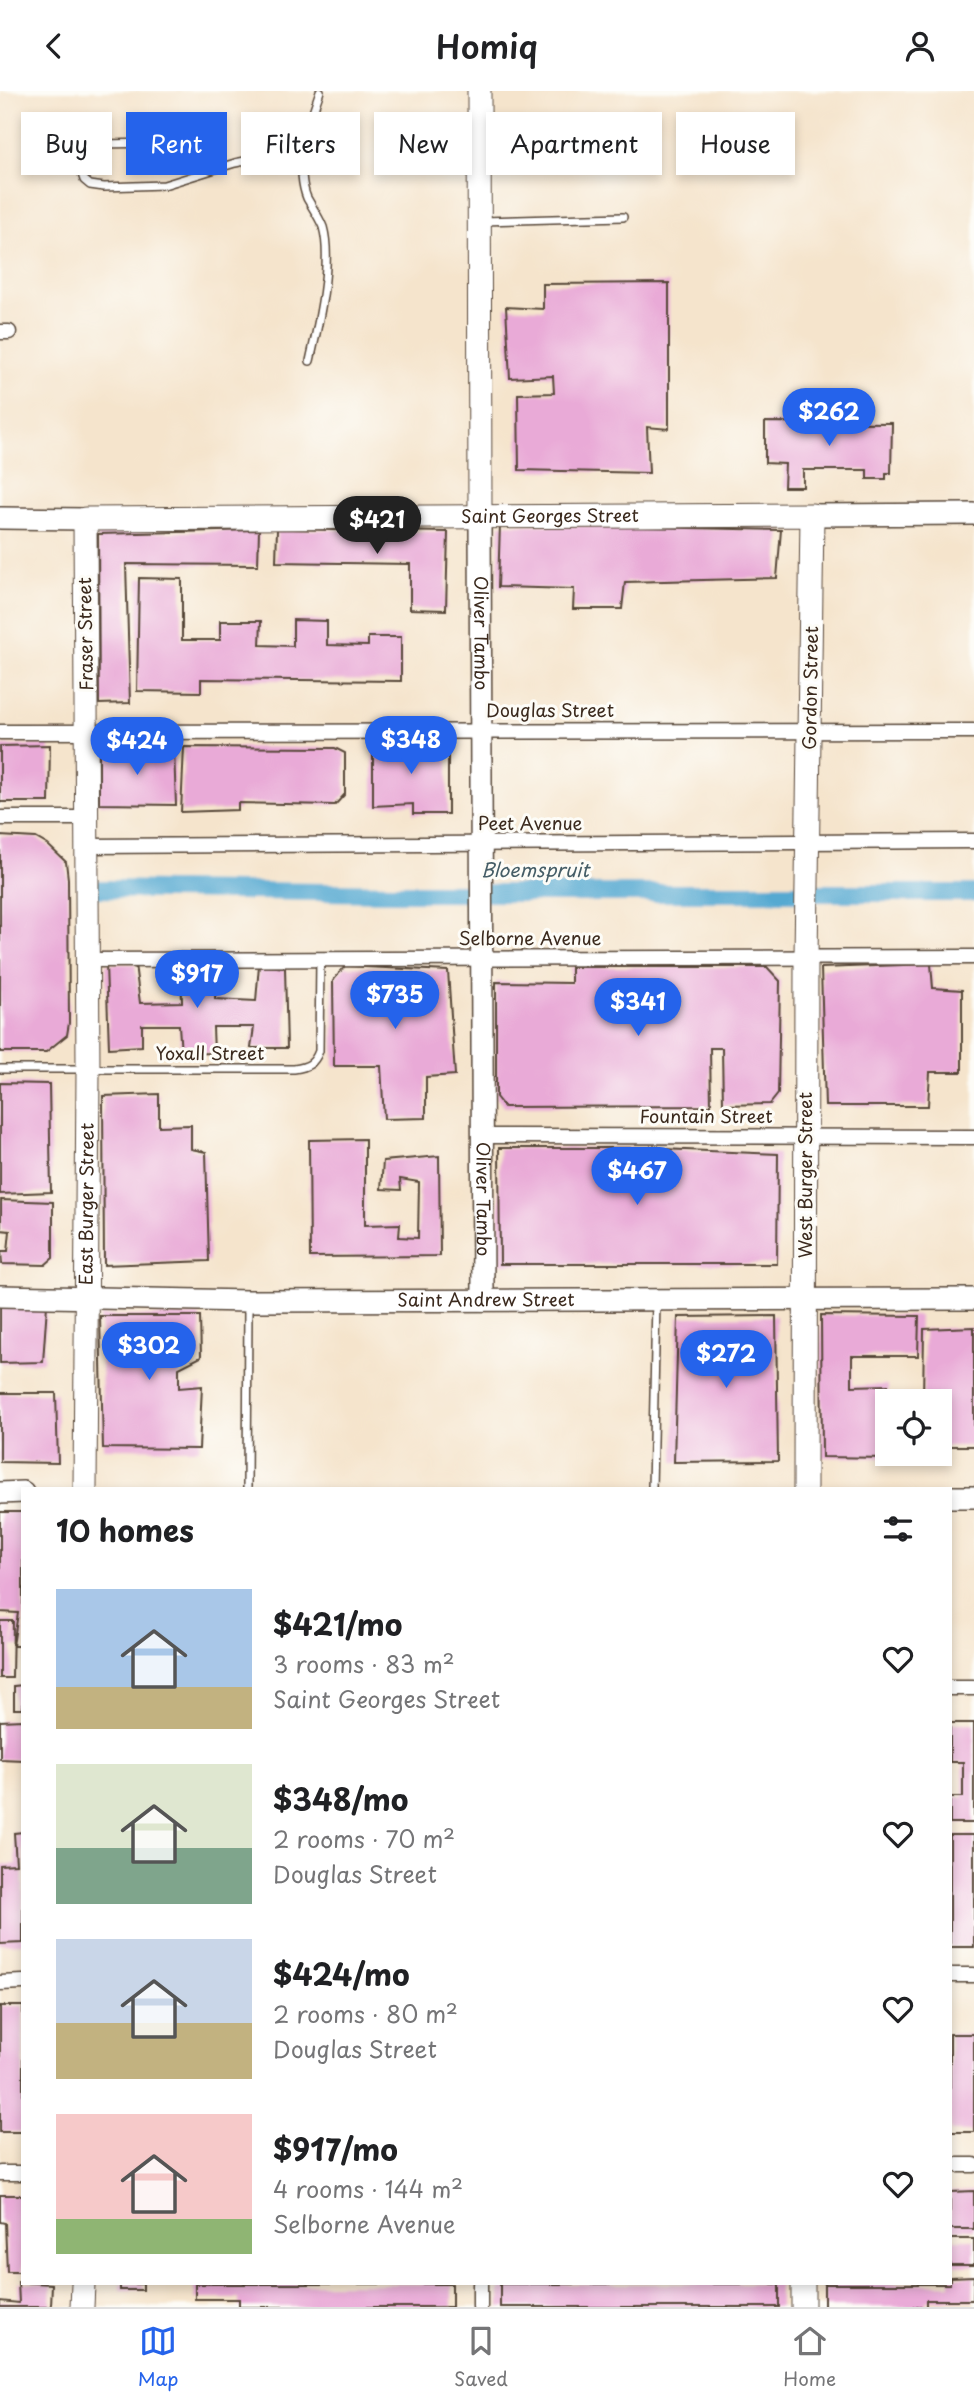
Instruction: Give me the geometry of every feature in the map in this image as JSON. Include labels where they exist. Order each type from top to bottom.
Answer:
[{"type":"main road","name":"Oliver Tambo","points":[[479,91],[480,517]]},
{"type":"main road","name":"Saint Georges Street","points":[[85,519],[812,515]]},
{"type":"main road","name":"Gordon Street","points":[[809,852],[812,515]]},
{"type":"main road","name":"Fraser Street","points":[[85,519],[87,960]]},
{"type":"main road","name":"West Burger Street","points":[[805,1487],[805,1136],[809,852]]},
{"type":"main road","name":"East Burger Street","points":[[85,1487],[87,960]]},
{"type":"main road","points":[[82,2307],[83,2285]]},
{"type":"main road","points":[[803,2285],[803,2307]]},
{"type":"street","name":"Saint Georges Street","points":[[812,515],[974,514]]},
{"type":"street","name":"Oliver Tambo","points":[[480,517],[483,1300]]},
{"type":"street","name":"Saint Georges Street","points":[[0,518],[85,519]]},
{"type":"street","name":"Douglas Street","points":[[0,731],[974,731]]},
{"type":"street","points":[[0,818],[86,818]]},
{"type":"street","name":"Peet Avenue","points":[[85,846],[481,852],[809,852],[974,841]]},
{"type":"street","name":"Selborne Avenue","points":[[87,960],[480,958],[807,947],[974,957]]},
{"type":"street","name":"Fountain Street","points":[[481,1136],[974,1137]]},
{"type":"street","name":"Saint Andrew Street","points":[[0,1296],[248,1301],[974,1299]]},
{"type":"street","points":[[0,1493],[21,1492]]},
{"type":"street","points":[[952,1497],[974,1497]]},
{"type":"street","points":[[952,1688],[974,1688]]},
{"type":"street","points":[[952,1975],[974,1975]]},
{"type":"street","points":[[0,1983],[21,1982]]},
{"type":"street","points":[[952,2165],[974,2165]]},
{"type":"street","points":[[0,2173],[21,2172]]},
{"type":"street","points":[[480,2285],[480,2307]]},
{"type":"lane","points":[[313,112],[320,91]]},
{"type":"lane","points":[[126,144],[99,144],[91,147],[87,151],[82,174],[84,180],[90,185],[104,187],[164,185],[196,175]]},
{"type":"lane","points":[[302,175],[306,196],[323,227],[325,248],[323,305],[310,361]]},
{"type":"lane","points":[[480,221],[623,217]]},
{"type":"lane","name":"Yoxall Street","points":[[0,1069],[88,1071],[307,1067],[315,1061],[319,1051],[320,959]]},
{"type":"lane","points":[[652,1487],[656,1299]]},
{"type":"lane","points":[[247,1487],[248,1301]]},
{"type":"building","points":[[669,283],[669,429],[647,427],[649,473],[519,470],[518,394],[554,393],[553,376],[510,378],[506,307],[543,309],[543,284]]},
{"type":"building","points":[[765,422],[892,423],[891,473],[886,473],[886,479],[867,479],[867,470],[803,470],[803,487],[784,487],[785,464],[765,463]]},
{"type":"building","points":[[500,524],[781,530],[777,578],[625,582],[622,609],[573,609],[574,589],[498,587]]},
{"type":"building","points":[[277,529],[448,532],[446,610],[410,609],[410,564],[276,562]]},
{"type":"building","points":[[259,530],[258,565],[126,564],[130,703],[99,704],[98,534]]},
{"type":"building","points":[[139,578],[182,579],[182,640],[220,640],[220,621],[261,621],[260,645],[293,646],[293,620],[327,621],[327,645],[368,646],[368,637],[401,637],[401,681],[201,679],[201,692],[137,691]]},
{"type":"building","points":[[410,738],[410,745],[448,744],[448,814],[413,814],[413,804],[373,806],[373,740]]},
{"type":"building","points":[[50,745],[49,802],[0,802],[0,746]]},
{"type":"building","points":[[184,747],[335,748],[345,753],[345,794],[335,805],[238,803],[238,810],[181,812]]},
{"type":"building","points":[[174,749],[176,805],[99,804],[99,750]]},
{"type":"building","points":[[0,836],[36,838],[66,862],[69,1023],[67,1035],[46,1052],[0,1052]]},
{"type":"building","points":[[106,964],[135,964],[140,1003],[182,1002],[181,967],[217,969],[215,999],[256,1001],[259,965],[285,968],[287,1048],[251,1048],[254,1027],[213,1027],[214,1053],[181,1054],[179,1025],[142,1025],[142,1046],[109,1048]]},
{"type":"building","points":[[931,964],[933,988],[962,990],[962,1072],[930,1072],[928,1106],[825,1106],[821,968]]},
{"type":"building","points":[[345,966],[448,971],[455,1075],[426,1077],[426,1118],[384,1119],[381,1066],[334,1066],[333,981]]},
{"type":"building","points":[[571,967],[767,967],[780,981],[778,1094],[770,1104],[723,1105],[722,1048],[710,1048],[711,1106],[504,1107],[496,1097],[496,982],[571,983]]},
{"type":"building","points":[[0,1083],[49,1084],[51,1192],[0,1194]]},
{"type":"building","points":[[159,1094],[159,1126],[191,1125],[191,1149],[206,1152],[209,1261],[104,1265],[103,1096]]},
{"type":"building","points":[[365,1139],[365,1225],[400,1224],[399,1237],[418,1238],[419,1182],[400,1179],[401,1190],[381,1189],[383,1161],[439,1156],[440,1256],[310,1257],[309,1140]]},
{"type":"building","points":[[499,1148],[639,1148],[778,1154],[777,1264],[500,1264]]},
{"type":"building","points":[[1,1200],[53,1202],[53,1258],[45,1265],[2,1264],[1,1251],[8,1251],[10,1231],[1,1230]]},
{"type":"building","points":[[0,1305],[47,1305],[43,1362],[0,1363]]},
{"type":"building","points":[[821,1315],[919,1316],[918,1356],[852,1356],[852,1386],[888,1385],[888,1389],[875,1389],[875,1458],[822,1457]]},
{"type":"building","points":[[100,1316],[200,1316],[201,1357],[179,1368],[179,1388],[202,1386],[199,1449],[103,1448]]},
{"type":"building","points":[[776,1316],[778,1461],[674,1462],[678,1317]]},
{"type":"building","points":[[974,1327],[974,1446],[952,1446],[952,1389],[923,1389],[924,1329]]},
{"type":"building","points":[[0,1393],[56,1393],[58,1463],[0,1462]]},
{"type":"building","points":[[0,1512],[21,1512],[21,1646],[13,1646],[18,1613],[0,1612]]},
{"type":"building","points":[[0,1621],[13,1621],[12,1678],[0,1678]]},
{"type":"building","points":[[21,1685],[21,1709],[14,1709],[14,1686]]},
{"type":"building","points":[[21,1720],[21,1760],[0,1759],[0,1721]]},
{"type":"building","points":[[952,1723],[974,1723],[974,1823],[952,1823],[952,1797],[963,1797],[963,1762],[952,1762]]},
{"type":"building","points":[[21,1832],[21,1943],[0,1944],[0,1865],[16,1864],[14,1833]]},
{"type":"building","points":[[952,1835],[974,1835],[974,1947],[952,1947]]},
{"type":"building","points":[[0,2006],[21,2006],[21,2132],[0,2132]]},
{"type":"building","points":[[952,2034],[974,2034],[974,2132],[952,2132]]},
{"type":"building","points":[[974,2191],[974,2229],[952,2229],[952,2192]]},
{"type":"building","points":[[0,2195],[21,2195],[21,2272],[7,2272],[5,2223],[0,2222]]},
{"type":"building","points":[[952,2239],[974,2239],[974,2265],[952,2265]]},
{"type":"building","points":[[974,2276],[973,2300],[926,2300],[926,2307],[824,2307],[824,2285],[952,2285],[952,2277]]},
{"type":"building","points":[[18,2282],[21,2285],[52,2285],[51,2307],[0,2307],[0,2301],[19,2303]]},
{"type":"building","points":[[120,2285],[143,2285],[143,2290],[120,2290]]},
{"type":"building","points":[[195,2285],[452,2285],[452,2307],[239,2307],[239,2299],[195,2299]]},
{"type":"building","points":[[500,2285],[779,2285],[779,2307],[500,2307]]},
{"type":"waterway","name":"Bloemspruit","points":[[96,889],[394,893],[974,893]]}]
